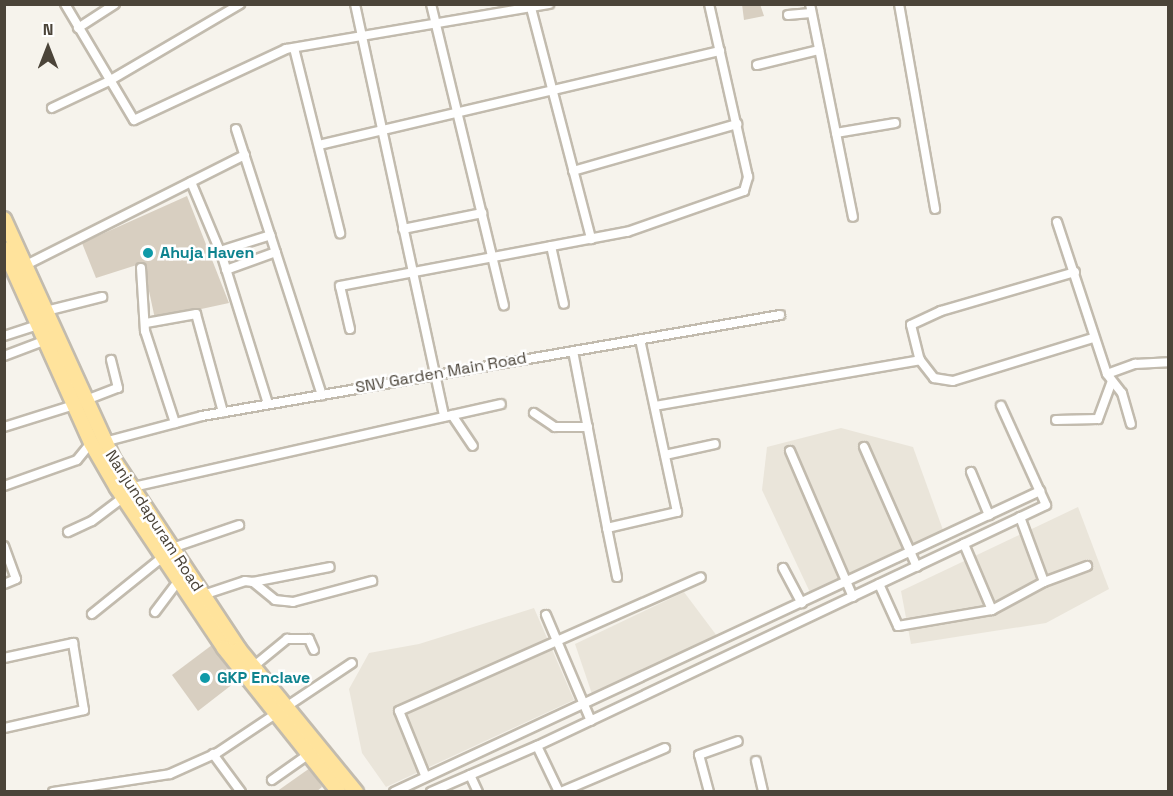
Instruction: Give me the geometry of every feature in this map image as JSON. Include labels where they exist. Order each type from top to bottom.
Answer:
[{"type":"main road","name":"Nanjundapuram Road","points":[[4,219],[46,311],[51,338],[97,442],[167,553],[203,595],[254,666],[309,754],[339,792]]},
{"type":"main road","name":"Nanjundapuram Road","points":[[4,249],[38,325],[51,338]]},
{"type":"main road","name":"Nanjundapuram Road","points":[[167,553],[178,582],[283,711],[356,792]]},
{"type":"street","points":[[65,4],[134,120],[294,48],[437,26],[549,4]]},
{"type":"street","points":[[78,28],[115,4]]},
{"type":"street","points":[[52,108],[109,81],[240,4]]},
{"type":"street","points":[[355,4],[433,373],[448,416],[473,446]]},
{"type":"street","points":[[431,4],[504,305]]},
{"type":"street","points":[[350,330],[340,286],[627,232],[744,191],[748,177],[709,4]]},
{"type":"street","points":[[899,4],[935,209]]},
{"type":"street","points":[[530,7],[591,239]]},
{"type":"street","points":[[788,15],[811,9],[853,217]]},
{"type":"street","points":[[294,48],[340,233]]},
{"type":"street","points":[[757,65],[819,50]]},
{"type":"street","points":[[318,145],[553,93],[720,51]]},
{"type":"street","points":[[836,133],[896,123]]},
{"type":"street","points":[[573,171],[737,124]]},
{"type":"street","points":[[236,129],[322,395]]},
{"type":"street","points":[[26,265],[245,155]]},
{"type":"street","points":[[191,182],[220,252],[268,404]]},
{"type":"street","points":[[403,229],[482,213]]},
{"type":"street","points":[[1057,222],[1093,338],[1109,378],[1122,393],[1131,424]]},
{"type":"street","points":[[220,252],[271,235]]},
{"type":"street","points":[[551,246],[564,304]]},
{"type":"street","points":[[226,270],[276,252]]},
{"type":"street","points":[[141,268],[145,331],[175,423]]},
{"type":"street","points":[[1074,272],[941,311],[911,325],[920,360],[934,378],[953,381],[1093,338]]},
{"type":"street","points":[[46,311],[102,297]]},
{"type":"street","points":[[146,323],[196,314],[223,412]]},
{"type":"street","name":"SNV Garden Main Road","points":[[97,442],[223,412],[433,373],[780,315]]},
{"type":"street","points":[[4,336],[38,325]]},
{"type":"street","points":[[4,356],[51,338]]},
{"type":"street","points":[[607,528],[677,512],[640,340]]},
{"type":"street","points":[[573,351],[617,577]]},
{"type":"street","points":[[4,427],[118,388],[111,360]]},
{"type":"street","points":[[655,406],[920,360]]},
{"type":"street","points":[[1056,420],[1098,418],[1109,378],[1135,364],[1168,362]]},
{"type":"street","points":[[68,532],[92,521],[128,492],[501,404]]},
{"type":"street","points":[[431,792],[591,721],[1046,505],[1001,406]]},
{"type":"street","points":[[534,413],[555,427],[588,428]]},
{"type":"street","points":[[4,486],[76,460],[97,442]]},
{"type":"street","points":[[665,455],[715,444]]},
{"type":"street","points":[[864,447],[917,567]]},
{"type":"street","points":[[789,451],[853,597]]},
{"type":"street","points":[[971,471],[989,515]]},
{"type":"street","points":[[394,792],[425,775],[847,583],[1040,491]]},
{"type":"street","points":[[1020,517],[1044,582]]},
{"type":"street","points":[[92,614],[167,553],[239,525]]},
{"type":"street","points":[[964,544],[992,610]]},
{"type":"street","points":[[4,546],[16,579],[4,584]]},
{"type":"street","points":[[879,584],[898,626],[992,610],[1044,582],[1088,566]]},
{"type":"street","points":[[203,595],[238,582],[253,582],[330,567]]},
{"type":"street","points":[[783,568],[802,603]]},
{"type":"street","points":[[425,775],[399,711],[701,577]]},
{"type":"street","points":[[253,582],[275,600],[293,602],[372,581]]},
{"type":"street","points":[[155,612],[178,582]]},
{"type":"street","points":[[546,615],[591,721]]},
{"type":"street","points":[[254,666],[287,639],[309,639],[314,650]]},
{"type":"street","points":[[4,658],[73,643],[84,710],[4,728]]},
{"type":"street","points":[[54,792],[105,789],[170,774],[213,754],[283,711],[352,663]]},
{"type":"street","points":[[709,792],[699,755],[738,741]]},
{"type":"street","points":[[537,746],[560,792],[665,748]]},
{"type":"street","points":[[213,754],[241,792]]},
{"type":"street","points":[[272,780],[309,754]]},
{"type":"street","points":[[756,761],[763,792]]},
{"type":"street","points":[[470,775],[478,792]]},
{"type":"shaded area","points":[[841,428],[913,447],[947,541],[815,603],[762,490],[767,447]]},
{"type":"shaded area","points":[[1078,507],[1109,589],[1046,623],[911,644],[901,591]]},
{"type":"shaded area","points":[[684,592],[717,636],[592,694],[575,644]]},
{"type":"shaded area","points":[[534,608],[574,700],[386,787],[362,753],[349,689],[369,653],[419,644]]},
{"type":"building","points":[[742,4],[760,4],[764,16],[744,20]]},
{"type":"building","name":"Ahuja Haven","points":[[187,196],[229,303],[155,319],[143,263],[96,278],[82,243]]},
{"type":"building","name":"GKP Enclave","points":[[212,645],[238,680],[198,711],[172,675]]},
{"type":"building","points":[[310,768],[322,787],[316,792],[276,792]]},
{"type":"place","name":"Ahuja Haven","points":[[148,253]]},
{"type":"place","name":"GKP Enclave","points":[[205,678]]}]
